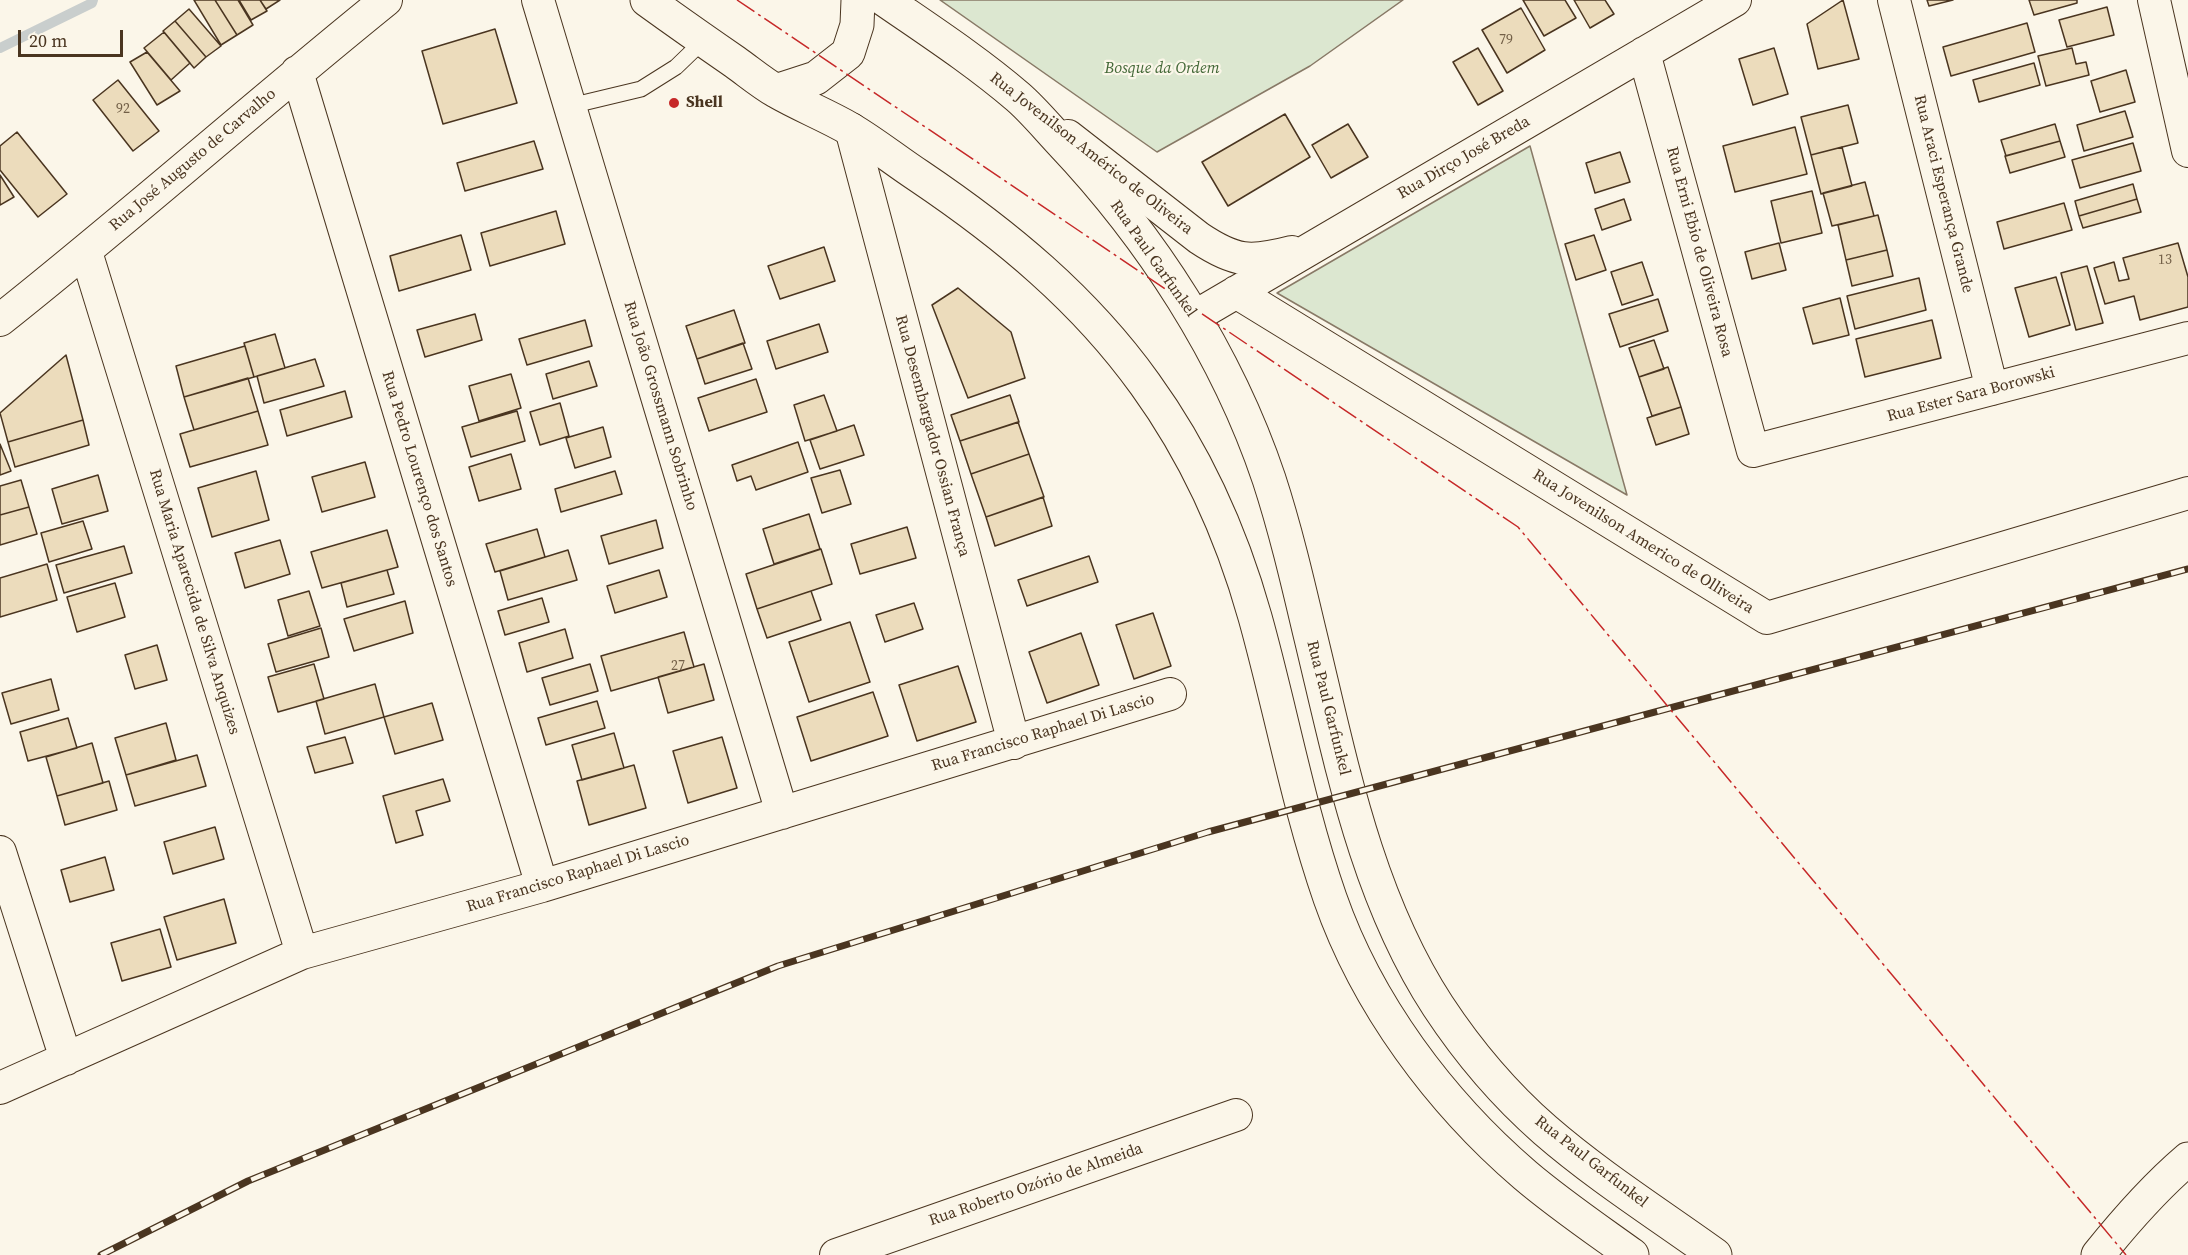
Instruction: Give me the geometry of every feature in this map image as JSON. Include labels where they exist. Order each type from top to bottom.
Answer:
[{"type":"main road","points":[[647,0],[776,91],[851,129],[1002,235],[1055,280],[1101,328],[1146,385],[1183,443],[1212,501],[1238,564],[1255,616],[1298,789],[1331,902],[1355,958],[1380,1004],[1443,1091],[1486,1138],[1524,1174],[1632,1255]]},
{"type":"main road","points":[[776,91],[816,78],[848,53],[857,25],[858,0]]},
{"type":"main road","name":"Rua Jovenilson Américo de Oliveira","points":[[885,0],[961,53],[1020,99]]},
{"type":"main road","name":"Rua Paul Garfunkel","points":[[1020,99],[1090,172],[1129,222],[1194,317],[1225,377],[1268,476],[1287,538],[1344,774],[1376,876],[1410,958],[1438,1006],[1470,1049],[1536,1122],[1578,1156],[1715,1255]]},
{"type":"main road","points":[[2098,1255],[2125,1221],[2161,1183],[2188,1159]]},
{"type":"street","name":"Rua José Augusto de Carvalho","points":[[0,320],[86,252],[297,72],[386,0]]},
{"type":"street","name":"Rua João Grossmann Sobrinho","points":[[538,0],[782,813]]},
{"type":"street","name":"Rua Dirço José Breda","points":[[1194,317],[1735,0]]},
{"type":"street","name":"Rua Araci Esperança Grande","points":[[1894,0],[1992,389]]},
{"type":"street","points":[[2154,0],[2179,65],[2188,152]]},
{"type":"street","name":"Rua Erni Ebio de Oliveira Rosa","points":[[1644,53],[1754,451]]},
{"type":"street","name":"Rua Pedro Lourenço dos Santos","points":[[297,72],[542,886]]},
{"type":"street","name":"Rua Jovenilson Américo de Oliveira","points":[[1020,99],[1220,252],[1241,259],[1267,258],[1313,247]]},
{"type":"street","name":"Rua Desembargador Ossian França","points":[[851,129],[1014,742]]},
{"type":"street","name":"Rua Maria Aparecida de Silva Anquizes","points":[[86,252],[302,953]]},
{"type":"street","name":"Rua Jovenilson Americo de Olliveira","points":[[1236,292],[1767,618],[2188,493]]},
{"type":"street","name":"Rua Ester Sara Borowski","points":[[1754,451],[2188,338]]},
{"type":"street","name":"Rua Francisco Raphael Di Lascio","points":[[0,1088],[302,953],[542,886],[1170,694]]},
{"type":"street","points":[[0,852],[66,1059]]},
{"type":"street","name":"Rua Roberto Ozório de Almeida","points":[[836,1255],[1236,1115]]},
{"type":"lane","points":[[570,106],[641,89],[675,68],[704,40]]},
{"type":"green space","name":"Bosque da Ordem","points":[[940,0],[1403,0],[1310,66],[1157,152]]},
{"type":"green space","points":[[1530,146],[1627,495],[1277,293]]},
{"type":"building","points":[[194,0],[215,0],[237,35],[221,45]]},
{"type":"building","points":[[215,0],[238,0],[253,25],[237,35]]},
{"type":"building","points":[[239,0],[260,0],[267,11],[251,20]]},
{"type":"building","points":[[260,0],[280,0],[266,9]]},
{"type":"building","points":[[1523,0],[1565,0],[1576,18],[1544,36]]},
{"type":"building","points":[[1574,0],[1605,0],[1614,14],[1590,28]]},
{"type":"building","points":[[1843,0],[1859,59],[1818,69],[1807,24]]},
{"type":"building","points":[[1927,0],[1953,0],[1929,6]]},
{"type":"building","points":[[2029,0],[2077,0],[2077,3],[2034,15]]},
{"type":"building","points":[[2107,7],[2114,35],[2067,47],[2059,20]]},
{"type":"building","points":[[1521,8],[1545,50],[1507,73],[1482,30]]},
{"type":"building","points":[[189,9],[221,46],[206,57],[175,21]]},
{"type":"building","points":[[175,21],[206,57],[194,68],[163,31]]},
{"type":"building","points":[[2027,23],[2035,52],[1951,76],[1943,47]]},
{"type":"building","points":[[495,29],[517,103],[443,124],[422,51]]},
{"type":"building","points":[[164,32],[190,63],[171,80],[144,48]]},
{"type":"building","points":[[1478,48],[1503,91],[1478,105],[1453,62]]},
{"type":"building","points":[[1774,48],[1788,94],[1753,105],[1739,59]]},
{"type":"building","points":[[2072,48],[2076,64],[2086,62],[2089,75],[2046,86],[2038,56]]},
{"type":"building","points":[[147,52],[180,91],[157,105],[130,62]]},
{"type":"building","points":[[2034,63],[2040,85],[1979,102],[1973,80]]},
{"type":"building","points":[[2126,70],[2135,102],[2100,112],[2091,81]]},
{"type":"building","points":[[118,80],[159,131],[133,151],[93,100]]},
{"type":"building","points":[[1848,105],[1858,143],[1811,155],[1801,117]]},
{"type":"building","points":[[2125,111],[2133,137],[2084,151],[2077,125]]},
{"type":"building","points":[[1285,114],[1310,157],[1228,206],[1202,162]]},
{"type":"building","points":[[1348,124],[1368,157],[1331,178],[1312,145]]},
{"type":"building","points":[[2055,124],[2060,141],[2006,156],[2001,140]]},
{"type":"building","points":[[1795,127],[1807,174],[1735,192],[1723,146]]},
{"type":"building","points":[[17,132],[67,194],[38,217],[0,170],[0,146]]},
{"type":"building","points":[[534,141],[543,169],[465,191],[457,163]]},
{"type":"building","points":[[2060,141],[2065,157],[2010,173],[2005,156]]},
{"type":"building","points":[[2133,143],[2141,171],[2080,188],[2072,160]]},
{"type":"building","points":[[1842,147],[1852,186],[1821,194],[1811,155]]},
{"type":"building","points":[[1620,152],[1630,182],[1595,193],[1586,163]]},
{"type":"building","points":[[0,175],[14,197],[0,205]]},
{"type":"building","points":[[1865,182],[1874,216],[1832,226],[1823,193]]},
{"type":"building","points":[[2133,184],[2137,199],[2079,216],[2075,201]]},
{"type":"building","points":[[1812,191],[1822,233],[1781,243],[1771,201]]},
{"type":"building","points":[[1624,199],[1631,220],[1602,230],[1595,209]]},
{"type":"building","points":[[2137,199],[2141,212],[2083,228],[2079,216]]},
{"type":"building","points":[[2064,203],[2072,230],[2004,249],[1997,222]]},
{"type":"building","points":[[556,211],[565,244],[490,266],[481,233]]},
{"type":"building","points":[[1878,215],[1887,250],[1846,260],[1838,225]]},
{"type":"building","points":[[461,235],[471,270],[399,291],[390,256]]},
{"type":"building","points":[[1594,235],[1606,270],[1576,280],[1565,244]]},
{"type":"building","points":[[1779,243],[1786,270],[1752,279],[1745,252]]},
{"type":"building","points":[[2178,243],[2188,277],[2188,307],[2140,320],[2134,296],[2105,304],[2094,268],[2114,262],[2119,281],[2129,279],[2123,258]]},
{"type":"building","points":[[824,247],[835,281],[780,299],[768,266]]},
{"type":"building","points":[[1887,250],[1893,276],[1852,286],[1846,260]]},
{"type":"building","points":[[1642,262],[1653,295],[1622,305],[1611,272]]},
{"type":"building","points":[[2087,266],[2103,323],[2076,330],[2061,273]]},
{"type":"building","points":[[2056,277],[2070,325],[2029,337],[2015,288]]},
{"type":"building","points":[[1919,278],[1926,310],[1855,329],[1847,296]]},
{"type":"building","points":[[958,288],[1011,332],[1025,378],[968,398],[932,305]]},
{"type":"building","points":[[1840,298],[1849,335],[1813,344],[1803,308]]},
{"type":"building","points":[[1658,299],[1668,331],[1620,347],[1609,314]]},
{"type":"building","points":[[734,310],[745,343],[697,359],[686,326]]},
{"type":"building","points":[[475,314],[482,340],[425,357],[417,330]]},
{"type":"building","points":[[585,320],[592,346],[527,365],[519,339]]},
{"type":"building","points":[[1932,320],[1941,358],[1865,377],[1856,339]]},
{"type":"building","points":[[819,324],[828,352],[776,369],[767,341]]},
{"type":"building","points":[[275,334],[285,368],[254,377],[244,343]]},
{"type":"building","points":[[1654,340],[1664,369],[1639,377],[1629,348]]},
{"type":"building","points":[[743,343],[752,369],[705,384],[697,359]]},
{"type":"building","points":[[245,346],[254,377],[184,397],[176,366]]},
{"type":"building","points":[[66,355],[83,420],[8,442],[0,413]]},
{"type":"building","points":[[315,359],[324,386],[264,403],[257,376]]},
{"type":"building","points":[[589,361],[597,386],[553,399],[546,374]]},
{"type":"building","points":[[1668,367],[1681,407],[1652,416],[1639,377]]},
{"type":"building","points":[[511,374],[521,408],[479,421],[469,386]]},
{"type":"building","points":[[248,378],[258,411],[194,430],[184,397]]},
{"type":"building","points":[[756,379],[767,412],[709,431],[698,398]]},
{"type":"building","points":[[345,391],[352,417],[287,436],[280,410]]},
{"type":"building","points":[[824,395],[837,431],[805,441],[794,405]]},
{"type":"building","points":[[1010,395],[1019,422],[960,441],[951,415]]},
{"type":"building","points":[[560,403],[569,436],[540,445],[530,412]]},
{"type":"building","points":[[1681,407],[1689,434],[1656,445],[1647,418]]},
{"type":"building","points":[[258,411],[268,445],[190,467],[180,434]]},
{"type":"building","points":[[517,411],[525,441],[471,457],[462,427]]},
{"type":"building","points":[[83,420],[89,445],[15,467],[8,442]]},
{"type":"building","points":[[1018,422],[1029,454],[971,474],[960,441]]},
{"type":"building","points":[[854,425],[864,455],[820,469],[810,440]]},
{"type":"building","points":[[603,427],[611,457],[575,468],[566,438]]},
{"type":"building","points":[[798,442],[808,472],[756,490],[751,476],[737,481],[732,465]]},
{"type":"building","points":[[0,444],[11,471],[0,475]]},
{"type":"building","points":[[511,454],[521,489],[479,501],[469,467]]},
{"type":"building","points":[[1029,454],[1044,497],[986,517],[971,474]]},
{"type":"building","points":[[365,462],[375,497],[322,512],[312,477]]},
{"type":"building","points":[[840,470],[851,504],[822,513],[811,478]]},
{"type":"building","points":[[256,471],[269,520],[212,537],[198,488]]},
{"type":"building","points":[[615,471],[622,494],[561,512],[555,489]]},
{"type":"building","points":[[98,475],[108,511],[62,524],[52,489]]},
{"type":"building","points":[[21,480],[29,507],[0,515],[0,486]]},
{"type":"building","points":[[1043,497],[1052,526],[995,546],[986,517]]},
{"type":"building","points":[[29,507],[37,534],[0,545],[0,515]]},
{"type":"building","points":[[809,514],[820,549],[774,564],[763,529]]},
{"type":"building","points":[[656,520],[663,548],[609,564],[601,536]]},
{"type":"building","points":[[83,521],[92,549],[49,562],[41,533]]},
{"type":"building","points":[[907,527],[916,558],[860,574],[851,544]]},
{"type":"building","points":[[537,529],[545,557],[495,572],[486,544]]},
{"type":"building","points":[[387,530],[398,567],[322,588],[311,552]]},
{"type":"building","points":[[280,540],[290,574],[245,588],[235,553]]},
{"type":"building","points":[[124,546],[132,573],[64,593],[56,565]]},
{"type":"building","points":[[821,549],[832,584],[757,609],[746,574]]},
{"type":"building","points":[[568,550],[577,580],[508,600],[500,571]]},
{"type":"building","points":[[1089,556],[1098,582],[1027,606],[1018,580]]},
{"type":"building","points":[[47,564],[57,600],[0,617],[0,578]]},
{"type":"building","points":[[387,570],[394,594],[347,607],[341,583]]},
{"type":"building","points":[[659,570],[667,597],[615,613],[607,586]]},
{"type":"building","points":[[115,583],[125,617],[77,632],[67,597]]},
{"type":"building","points":[[309,591],[320,626],[288,636],[278,600]]},
{"type":"building","points":[[811,591],[821,620],[767,638],[757,609]]},
{"type":"building","points":[[542,598],[549,622],[505,635],[498,611]]},
{"type":"building","points":[[405,601],[413,633],[354,651],[344,619]]},
{"type":"building","points":[[914,603],[923,629],[885,642],[876,615]]},
{"type":"building","points":[[1153,613],[1171,666],[1134,679],[1116,625]]},
{"type":"building","points":[[850,622],[870,682],[809,702],[789,642]]},
{"type":"building","points":[[321,628],[329,657],[276,672],[268,644]]},
{"type":"building","points":[[565,629],[573,658],[527,672],[519,643]]},
{"type":"building","points":[[684,632],[694,667],[611,691],[601,656]]},
{"type":"building","points":[[1081,633],[1099,685],[1047,703],[1029,652]]},
{"type":"building","points":[[157,645],[167,680],[135,689],[125,655]]},
{"type":"building","points":[[314,664],[324,699],[278,712],[268,677]]},
{"type":"building","points":[[590,664],[598,691],[550,705],[542,678]]},
{"type":"building","points":[[704,664],[714,700],[668,713],[658,677]]},
{"type":"building","points":[[958,666],[976,722],[917,741],[899,685]]},
{"type":"building","points":[[51,679],[59,710],[11,724],[2,693]]},
{"type":"building","points":[[375,684],[384,717],[325,734],[316,701]]},
{"type":"building","points":[[873,692],[888,736],[811,761],[797,717]]},
{"type":"building","points":[[597,701],[605,728],[546,745],[538,718]]},
{"type":"building","points":[[432,703],[443,740],[395,754],[384,717]]},
{"type":"building","points":[[68,718],[77,748],[28,761],[20,732]]},
{"type":"building","points":[[166,723],[176,760],[126,775],[115,738]]},
{"type":"building","points":[[614,733],[624,768],[582,780],[572,745]]},
{"type":"building","points":[[345,737],[353,763],[315,773],[307,747]]},
{"type":"building","points":[[722,737],[737,788],[688,803],[673,751]]},
{"type":"building","points":[[92,743],[103,783],[57,796],[46,757]]},
{"type":"building","points":[[197,755],[206,786],[135,806],[126,775]]},
{"type":"building","points":[[634,765],[646,808],[589,825],[577,781]]},
{"type":"building","points":[[443,779],[450,801],[416,811],[423,835],[396,843],[383,796]]},
{"type":"building","points":[[109,781],[117,810],[65,825],[57,796]]},
{"type":"building","points":[[215,827],[224,859],[173,874],[164,842]]},
{"type":"building","points":[[105,857],[114,890],[70,902],[61,870]]},
{"type":"building","points":[[224,899],[236,943],[177,960],[164,917]]},
{"type":"building","points":[[160,929],[171,967],[122,981],[111,943]]},
{"type":"waterway","points":[[0,48],[92,3],[93,0]]},
{"type":"railway","points":[[101,1255],[248,1181],[778,966],[1208,832],[2188,569]]},
{"type":"power","points":[[737,0],[1518,527],[2126,1255]]},
{"type":"place","name":"Shell","points":[[674,103]]}]
